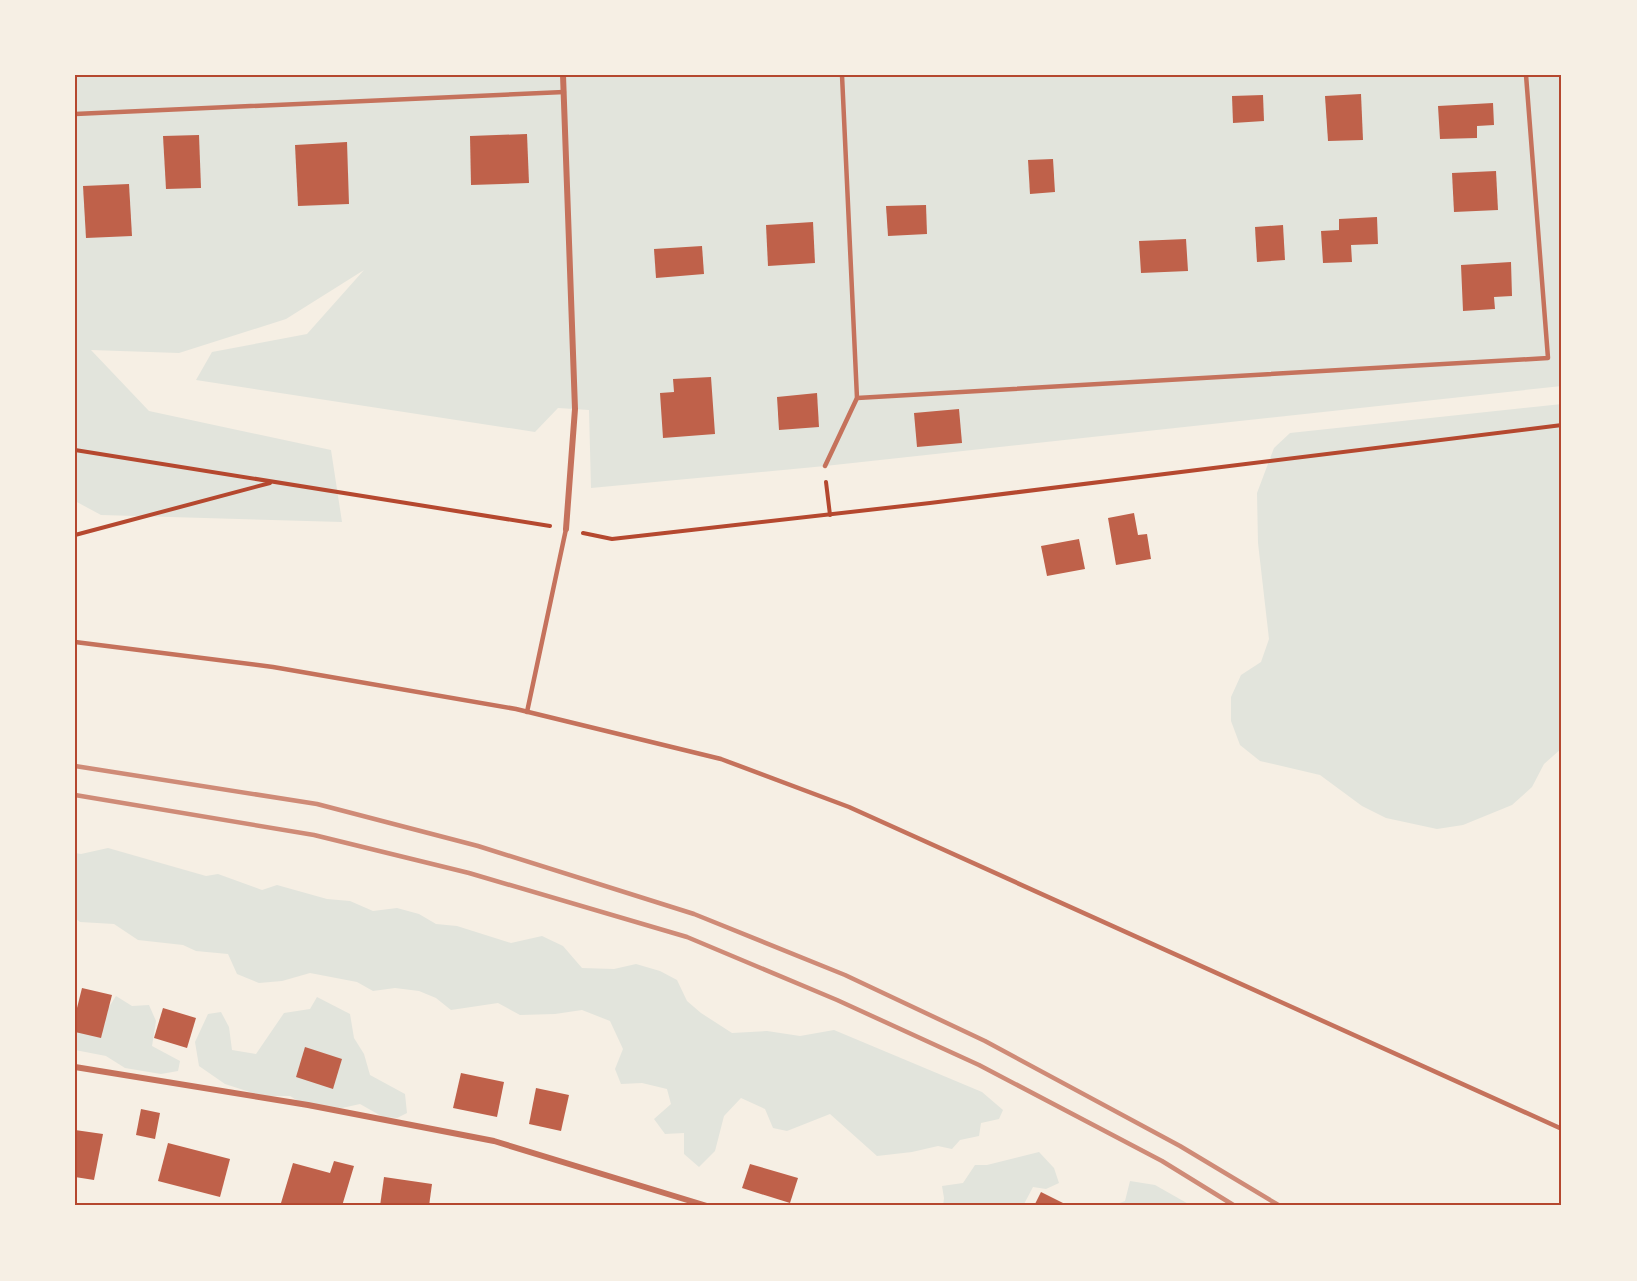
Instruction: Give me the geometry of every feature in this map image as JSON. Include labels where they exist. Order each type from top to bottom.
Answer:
[{"type":"street","points":[[563,75],[575,409],[566,529]]},
{"type":"street","points":[[75,1067],[308,1105],[494,1141],[707,1206]]},
{"type":"lane","points":[[825,466],[857,398],[842,75]]},
{"type":"lane","points":[[857,398],[1548,358],[1526,75]]},
{"type":"lane","points":[[75,114],[564,92]]},
{"type":"lane","points":[[527,712],[566,529]]},
{"type":"lane","points":[[75,642],[273,667],[527,712],[721,759],[849,807],[1562,1129]]},
{"type":"path","points":[[75,450],[566,529],[612,539],[830,515],[1562,425]]},
{"type":"path","points":[[825,466],[830,515]]},
{"type":"path","points":[[75,535],[273,482]]},
{"type":"shaded area","points":[[75,75],[1562,75],[1562,386],[825,466],[591,488],[589,410],[558,408],[535,432],[196,380],[212,352],[307,334],[364,270],[286,319],[179,353],[91,350],[149,411],[331,450],[342,522],[101,515],[75,501]]},
{"type":"shaded area","points":[[1562,404],[1562,748],[1544,764],[1532,787],[1512,805],[1463,825],[1437,829],[1386,818],[1362,806],[1320,775],[1260,761],[1240,745],[1231,721],[1231,697],[1241,675],[1261,662],[1269,639],[1258,543],[1257,493],[1274,448],[1290,433]]},
{"type":"shaded area","points":[[108,848],[206,876],[218,874],[262,890],[277,885],[327,899],[350,901],[373,911],[397,908],[419,914],[436,924],[457,926],[511,943],[542,936],[563,946],[582,968],[614,969],[636,964],[660,971],[677,980],[687,1001],[732,1033],[767,1031],[800,1036],[834,1030],[982,1092],[1003,1110],[999,1119],[981,1123],[979,1136],[960,1140],[952,1149],[938,1146],[877,1156],[830,1114],[787,1131],[773,1128],[765,1109],[741,1098],[724,1116],[715,1151],[699,1167],[684,1154],[684,1133],[665,1134],[654,1119],[671,1104],[667,1089],[642,1083],[621,1084],[615,1069],[623,1049],[610,1021],[582,1010],[555,1014],[520,1015],[498,1003],[451,1010],[436,998],[419,991],[395,988],[373,991],[357,982],[310,973],[282,981],[259,983],[237,974],[228,954],[196,951],[183,945],[138,940],[114,924],[80,922],[75,918],[75,853],[81,854]]},
{"type":"shaded area","points":[[116,996],[132,1006],[149,1005],[156,1021],[152,1046],[180,1061],[178,1071],[161,1074],[125,1068],[106,1056],[75,1050],[75,1007],[92,1009],[109,1007]]},
{"type":"shaded area","points":[[317,997],[350,1014],[354,1038],[364,1054],[370,1075],[405,1094],[407,1113],[397,1118],[383,1117],[360,1104],[342,1108],[311,1109],[290,1096],[262,1096],[225,1084],[199,1066],[195,1042],[208,1014],[221,1012],[229,1027],[232,1050],[256,1054],[284,1013],[310,1009]]},
{"type":"shaded area","points":[[1039,1152],[1054,1168],[1059,1183],[1046,1189],[1033,1187],[1023,1206],[943,1206],[942,1186],[963,1183],[975,1165],[987,1165]]},
{"type":"shaded area","points":[[1130,1181],[1155,1185],[1192,1206],[1111,1206],[1125,1201]]},
{"type":"building","points":[[1361,94],[1363,140],[1328,141],[1325,96]]},
{"type":"building","points":[[1263,95],[1264,121],[1233,123],[1232,96]]},
{"type":"building","points":[[1493,103],[1494,125],[1477,126],[1477,138],[1440,139],[1438,106]]},
{"type":"building","points":[[527,134],[529,183],[471,185],[470,136]]},
{"type":"building","points":[[199,135],[201,188],[166,189],[163,136]]},
{"type":"building","points":[[347,142],[349,204],[298,206],[295,145]]},
{"type":"building","points":[[1053,159],[1055,192],[1030,194],[1028,160]]},
{"type":"building","points":[[1496,171],[1498,210],[1454,212],[1452,173]]},
{"type":"building","points":[[129,184],[132,236],[86,238],[83,186]]},
{"type":"building","points":[[926,205],[927,234],[888,236],[886,206]]},
{"type":"building","points":[[1377,217],[1378,244],[1351,245],[1352,262],[1323,263],[1321,231],[1339,230],[1339,219]]},
{"type":"building","points":[[813,222],[815,263],[768,266],[766,225]]},
{"type":"building","points":[[1283,225],[1285,260],[1257,262],[1255,227]]},
{"type":"building","points":[[1186,239],[1188,271],[1141,273],[1139,241]]},
{"type":"building","points":[[702,246],[704,274],[656,278],[654,249]]},
{"type":"building","points":[[1511,262],[1512,296],[1494,297],[1495,309],[1463,311],[1461,265]]},
{"type":"building","points":[[711,377],[715,434],[663,438],[660,393],[674,392],[673,379]]},
{"type":"building","points":[[817,393],[819,427],[779,430],[777,397]]},
{"type":"building","points":[[959,409],[962,443],[917,447],[914,413]]},
{"type":"building","points":[[1134,513],[1138,535],[1147,534],[1151,559],[1116,565],[1108,518]]},
{"type":"building","points":[[1079,539],[1085,569],[1047,576],[1041,546]]},
{"type":"building","points":[[82,988],[112,995],[101,1038],[75,1032],[75,1016]]},
{"type":"building","points":[[163,1008],[196,1018],[187,1048],[154,1038]]},
{"type":"building","points":[[305,1047],[342,1059],[333,1089],[296,1077]]},
{"type":"building","points":[[461,1073],[504,1082],[497,1117],[453,1108]]},
{"type":"building","points":[[536,1088],[569,1095],[561,1131],[529,1124]]},
{"type":"building","points":[[141,1109],[160,1113],[155,1139],[136,1135]]},
{"type":"building","points":[[75,1130],[103,1134],[94,1180],[75,1177]]},
{"type":"building","points":[[168,1143],[230,1159],[220,1197],[158,1181]]},
{"type":"building","points":[[334,1161],[354,1166],[342,1206],[320,1203],[319,1206],[291,1206],[281,1203],[293,1163],[330,1173]]},
{"type":"building","points":[[750,1164],[798,1178],[790,1203],[742,1188]]},
{"type":"building","points":[[384,1177],[432,1184],[429,1206],[380,1206]]},
{"type":"building","points":[[1041,1192],[1065,1204],[1064,1206],[1034,1206]]},
{"type":"railway","points":[[75,766],[317,804],[478,846],[694,914],[845,975],[985,1041],[1180,1146],[1280,1206]]},
{"type":"railway","points":[[75,795],[314,835],[469,873],[687,937],[837,1000],[979,1065],[1162,1161],[1235,1206]]}]
